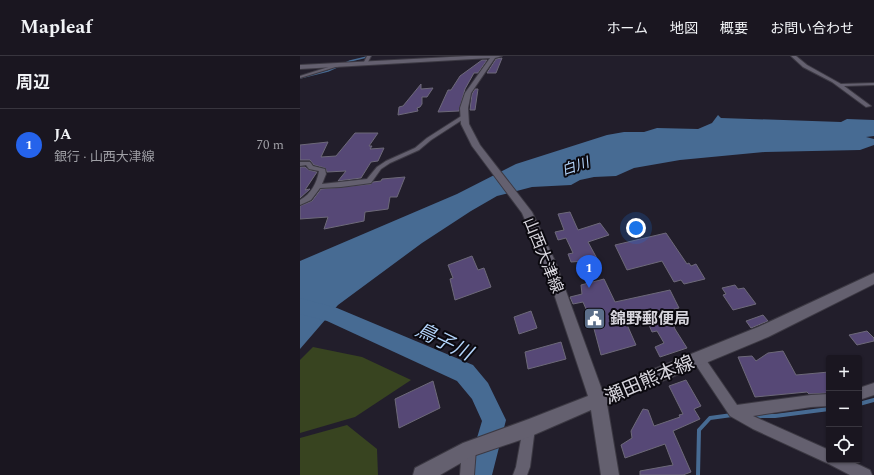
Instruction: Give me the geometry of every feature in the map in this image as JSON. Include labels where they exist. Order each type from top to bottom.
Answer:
[{"type":"main road","points":[[463,117],[464,108],[470,89],[494,56]]},
{"type":"main road","points":[[300,67],[365,62],[499,56]]},
{"type":"main road","name":"山西大津線","points":[[463,117],[476,146],[527,212],[549,261],[598,400],[610,475]]},
{"type":"main road","name":"瀬田熊本線","points":[[422,475],[469,449],[529,428],[763,332],[874,278]]},
{"type":"street","points":[[365,62],[369,56]]},
{"type":"street","points":[[793,56],[805,66],[841,85],[868,106]]},
{"type":"street","points":[[300,77],[340,65]]},
{"type":"street","points":[[841,85],[874,84]]},
{"type":"street","points":[[317,186],[341,186],[369,181],[379,168],[388,162],[417,149],[429,139],[463,117]]},
{"type":"street","points":[[300,164],[308,163],[311,168],[323,170],[323,174],[317,186],[304,202],[300,203]]},
{"type":"street","points":[[698,358],[734,412],[757,425],[826,456]]},
{"type":"street","points":[[862,393],[874,389]]},
{"type":"street","points":[[734,412],[826,400]]},
{"type":"street","points":[[520,475],[523,467],[529,428]]},
{"type":"street","points":[[468,475],[469,449]]},
{"type":"street","points":[[840,463],[865,475]]},
{"type":"green space","points":[[313,347],[362,357],[411,380],[355,417],[300,433],[300,360]]},
{"type":"green space","points":[[347,425],[377,449],[378,475],[300,475],[300,438]]},
{"type":"water","name":"白川","points":[[718,115],[721,118],[841,122],[847,119],[874,120],[874,136],[866,137],[874,139],[874,145],[860,150],[765,152],[680,160],[634,168],[616,176],[594,177],[580,180],[571,185],[532,187],[497,196],[422,243],[338,305],[300,349],[300,261],[457,194],[516,164],[607,135],[624,132],[644,132],[657,128],[698,129],[712,123]]},
{"type":"building","points":[[502,58],[496,73],[487,73],[496,59]]},
{"type":"building","points":[[482,60],[487,60],[478,73],[474,73],[465,89],[459,111],[438,112],[448,90],[451,90],[460,76]]},
{"type":"building","points":[[421,84],[421,89],[433,88],[427,97],[422,97],[422,104],[417,108],[418,111],[398,115],[399,107],[403,106]]},
{"type":"building","points":[[475,89],[478,89],[475,110],[470,110],[472,94]]},
{"type":"building","points":[[355,133],[378,133],[369,146],[372,146],[370,149],[384,148],[378,161],[371,162],[361,178],[338,181],[346,171],[327,172],[325,168],[314,165],[310,160],[300,160],[300,145],[328,142],[321,157],[336,156]]},
{"type":"building","points":[[300,167],[305,167],[309,170],[317,172],[305,190],[310,189],[300,198]]},
{"type":"building","points":[[405,177],[397,197],[390,197],[388,209],[365,212],[364,221],[324,229],[328,217],[300,219],[300,206],[312,201],[321,189],[371,184],[373,182],[381,181],[382,179]]},
{"type":"building","points":[[570,212],[578,230],[600,223],[609,235],[588,242],[600,264],[588,268],[585,261],[571,262],[568,254],[573,253],[566,238],[558,240],[555,232],[564,230],[558,214]]},
{"type":"building","points":[[666,233],[687,264],[689,263],[691,266],[696,264],[705,279],[684,284],[681,280],[674,282],[662,261],[627,270],[615,245]]},
{"type":"building","points":[[472,256],[478,270],[484,268],[491,287],[455,300],[450,279],[453,278],[448,265]]},
{"type":"building","points":[[604,279],[615,302],[670,290],[679,308],[667,311],[675,329],[687,348],[660,357],[655,347],[664,343],[657,331],[652,332],[645,316],[625,320],[636,345],[601,355],[593,325],[583,302],[573,304],[570,297],[582,294],[581,285]]},
{"type":"building","points":[[735,285],[738,289],[744,288],[756,304],[733,310],[723,295],[726,294],[722,288]]},
{"type":"building","points":[[531,311],[537,328],[519,334],[514,317]]},
{"type":"building","points":[[763,315],[768,321],[751,328],[746,321]]},
{"type":"building","points":[[867,331],[874,338],[874,341],[857,345],[849,335]]},
{"type":"building","points":[[561,342],[566,359],[528,369],[525,352]]},
{"type":"building","points":[[783,351],[796,375],[826,372],[826,393],[809,394],[807,392],[755,397],[738,357],[752,356],[756,361],[768,353]]},
{"type":"building","points":[[686,380],[701,406],[694,409],[700,419],[673,431],[691,472],[683,475],[640,475],[640,471],[673,465],[665,444],[625,458],[621,445],[632,438],[631,431],[643,409],[648,410],[654,426],[680,417],[679,415],[683,414],[669,386]]},
{"type":"building","points":[[433,381],[440,408],[399,428],[395,399]]},
{"type":"waterway","points":[[300,78],[328,71],[350,61],[371,56]]},
{"type":"waterway","name":"鳥子川","points":[[300,306],[330,314],[465,373],[480,391],[494,420],[479,475]]},
{"type":"waterway","points":[[862,403],[874,400]]},
{"type":"waterway","points":[[751,416],[775,416],[826,409]]},
{"type":"waterway","points":[[698,475],[699,430],[710,418],[732,415]]},
{"type":"place","name":"JA","points":[[589,288]]},
{"type":"place","name":"錦野郵便局","points":[[594,318]]}]
